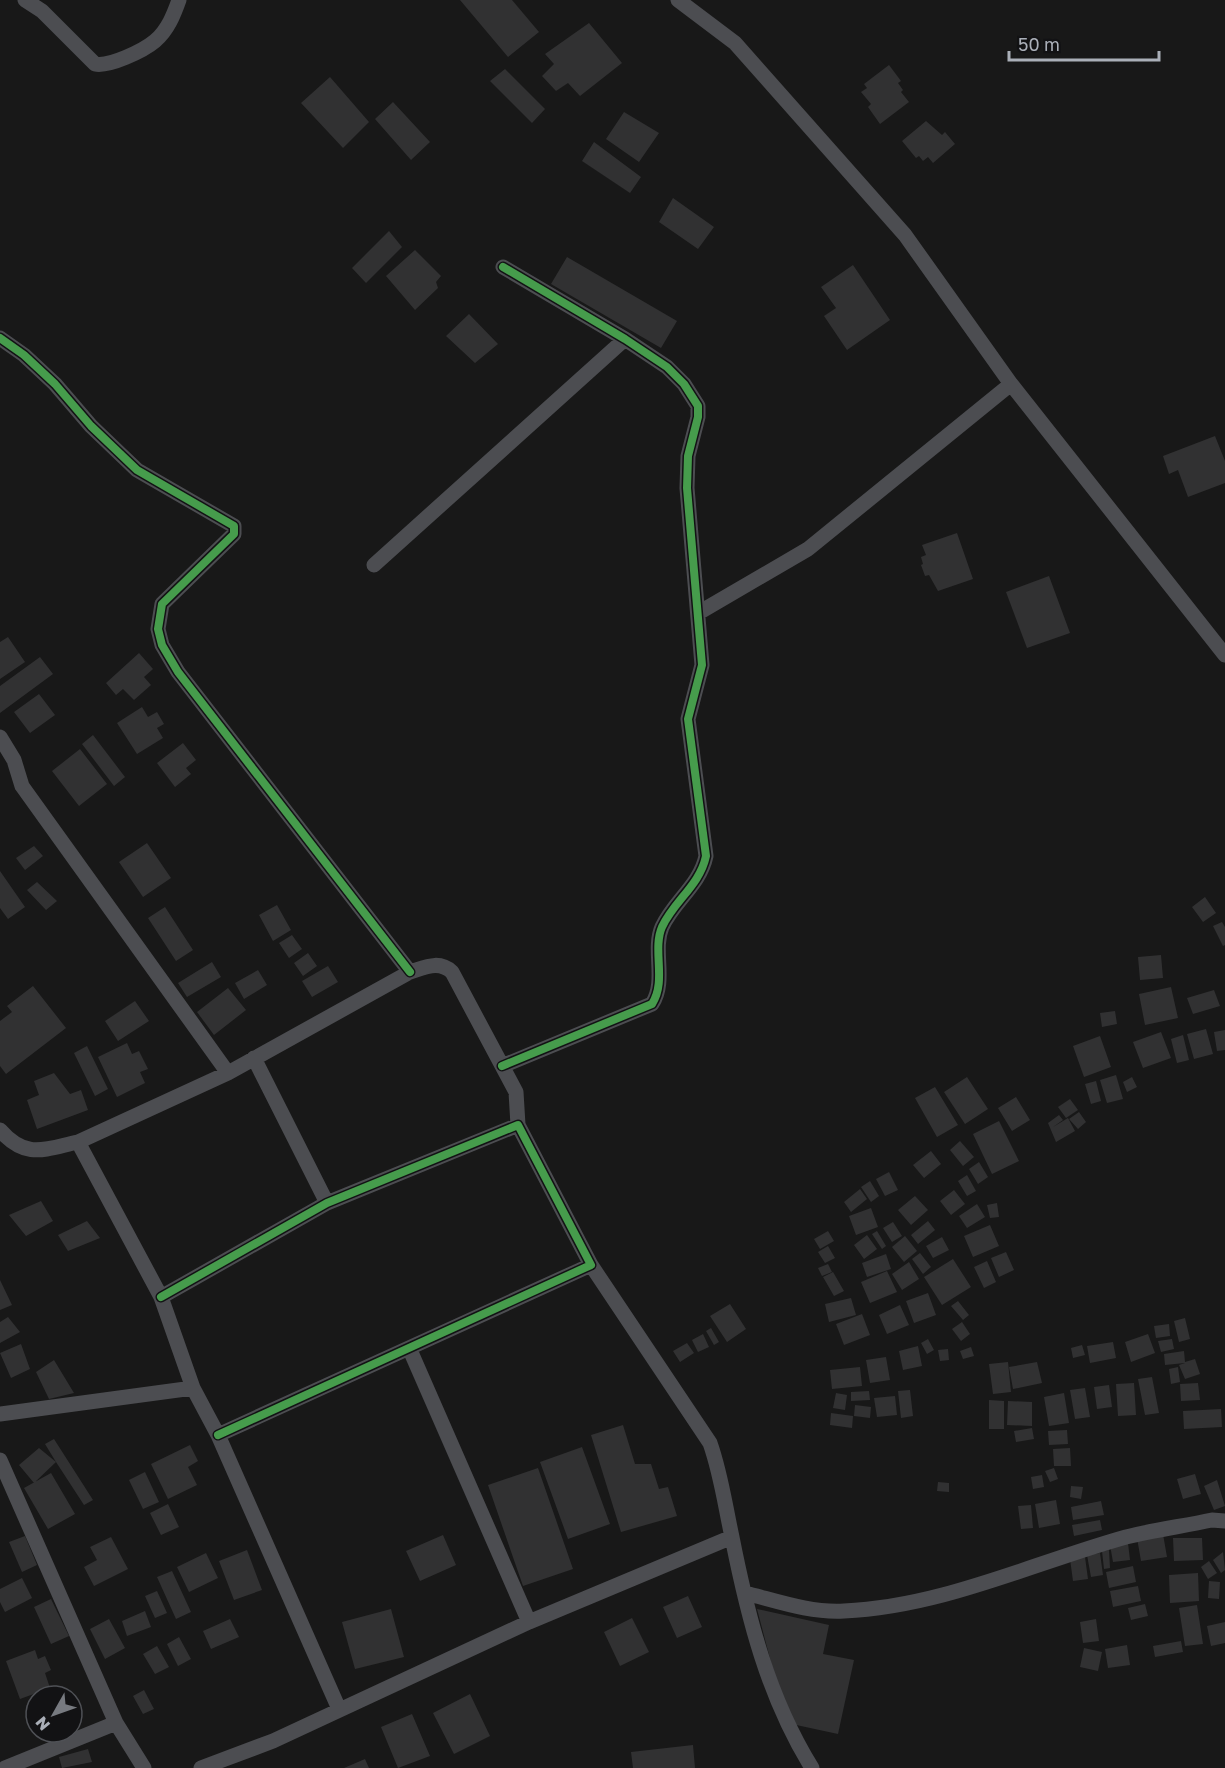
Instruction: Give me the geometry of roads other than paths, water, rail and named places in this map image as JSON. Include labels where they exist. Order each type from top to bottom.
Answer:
[{"type":"street","points":[[25,0],[42,10],[95,64],[106,66],[155,41],[171,21],[179,0]]},
{"type":"street","points":[[678,0],[735,43],[905,235],[1011,384],[1225,655]]},
{"type":"street","points":[[502,267],[625,339],[667,367],[684,384],[698,406],[698,417],[688,456],[687,488],[688,525],[699,612],[702,666],[688,719],[706,856],[698,877],[662,928],[656,998],[644,1009],[502,1066]]},
{"type":"street","points":[[0,338],[24,355],[55,384],[91,426],[137,470],[234,526],[234,534],[162,604],[158,629],[162,645],[178,672],[410,972]]},
{"type":"street","points":[[374,565],[625,339]]},
{"type":"street","points":[[699,612],[782,567],[808,549],[1011,384]]},
{"type":"street","points":[[0,737],[14,760],[22,786],[228,1073]]},
{"type":"street","points":[[0,1130],[22,1149],[35,1152],[78,1142],[228,1073],[410,972],[436,964],[445,966],[452,972],[516,1092],[518,1125],[591,1265],[710,1443],[720,1470],[732,1537],[759,1655],[781,1713],[812,1768]]},
{"type":"street","points":[[254,1058],[327,1203]]},
{"type":"street","points":[[161,1297],[327,1203],[518,1125]]},
{"type":"street","points":[[78,1142],[161,1297],[194,1388],[218,1435],[339,1709]]},
{"type":"street","points":[[218,1435],[410,1350],[591,1265]]},
{"type":"street","points":[[410,1350],[529,1622]]},
{"type":"street","points":[[0,1414],[194,1388]]},
{"type":"street","points":[[0,1460],[116,1724],[144,1768]]},
{"type":"street","points":[[745,1593],[816,1610],[843,1612],[887,1607],[942,1595],[1128,1537],[1212,1520],[1225,1521]]},
{"type":"street","points":[[201,1768],[273,1741],[529,1622],[732,1537]]},
{"type":"street","points":[[5,1768],[116,1724]]}]
